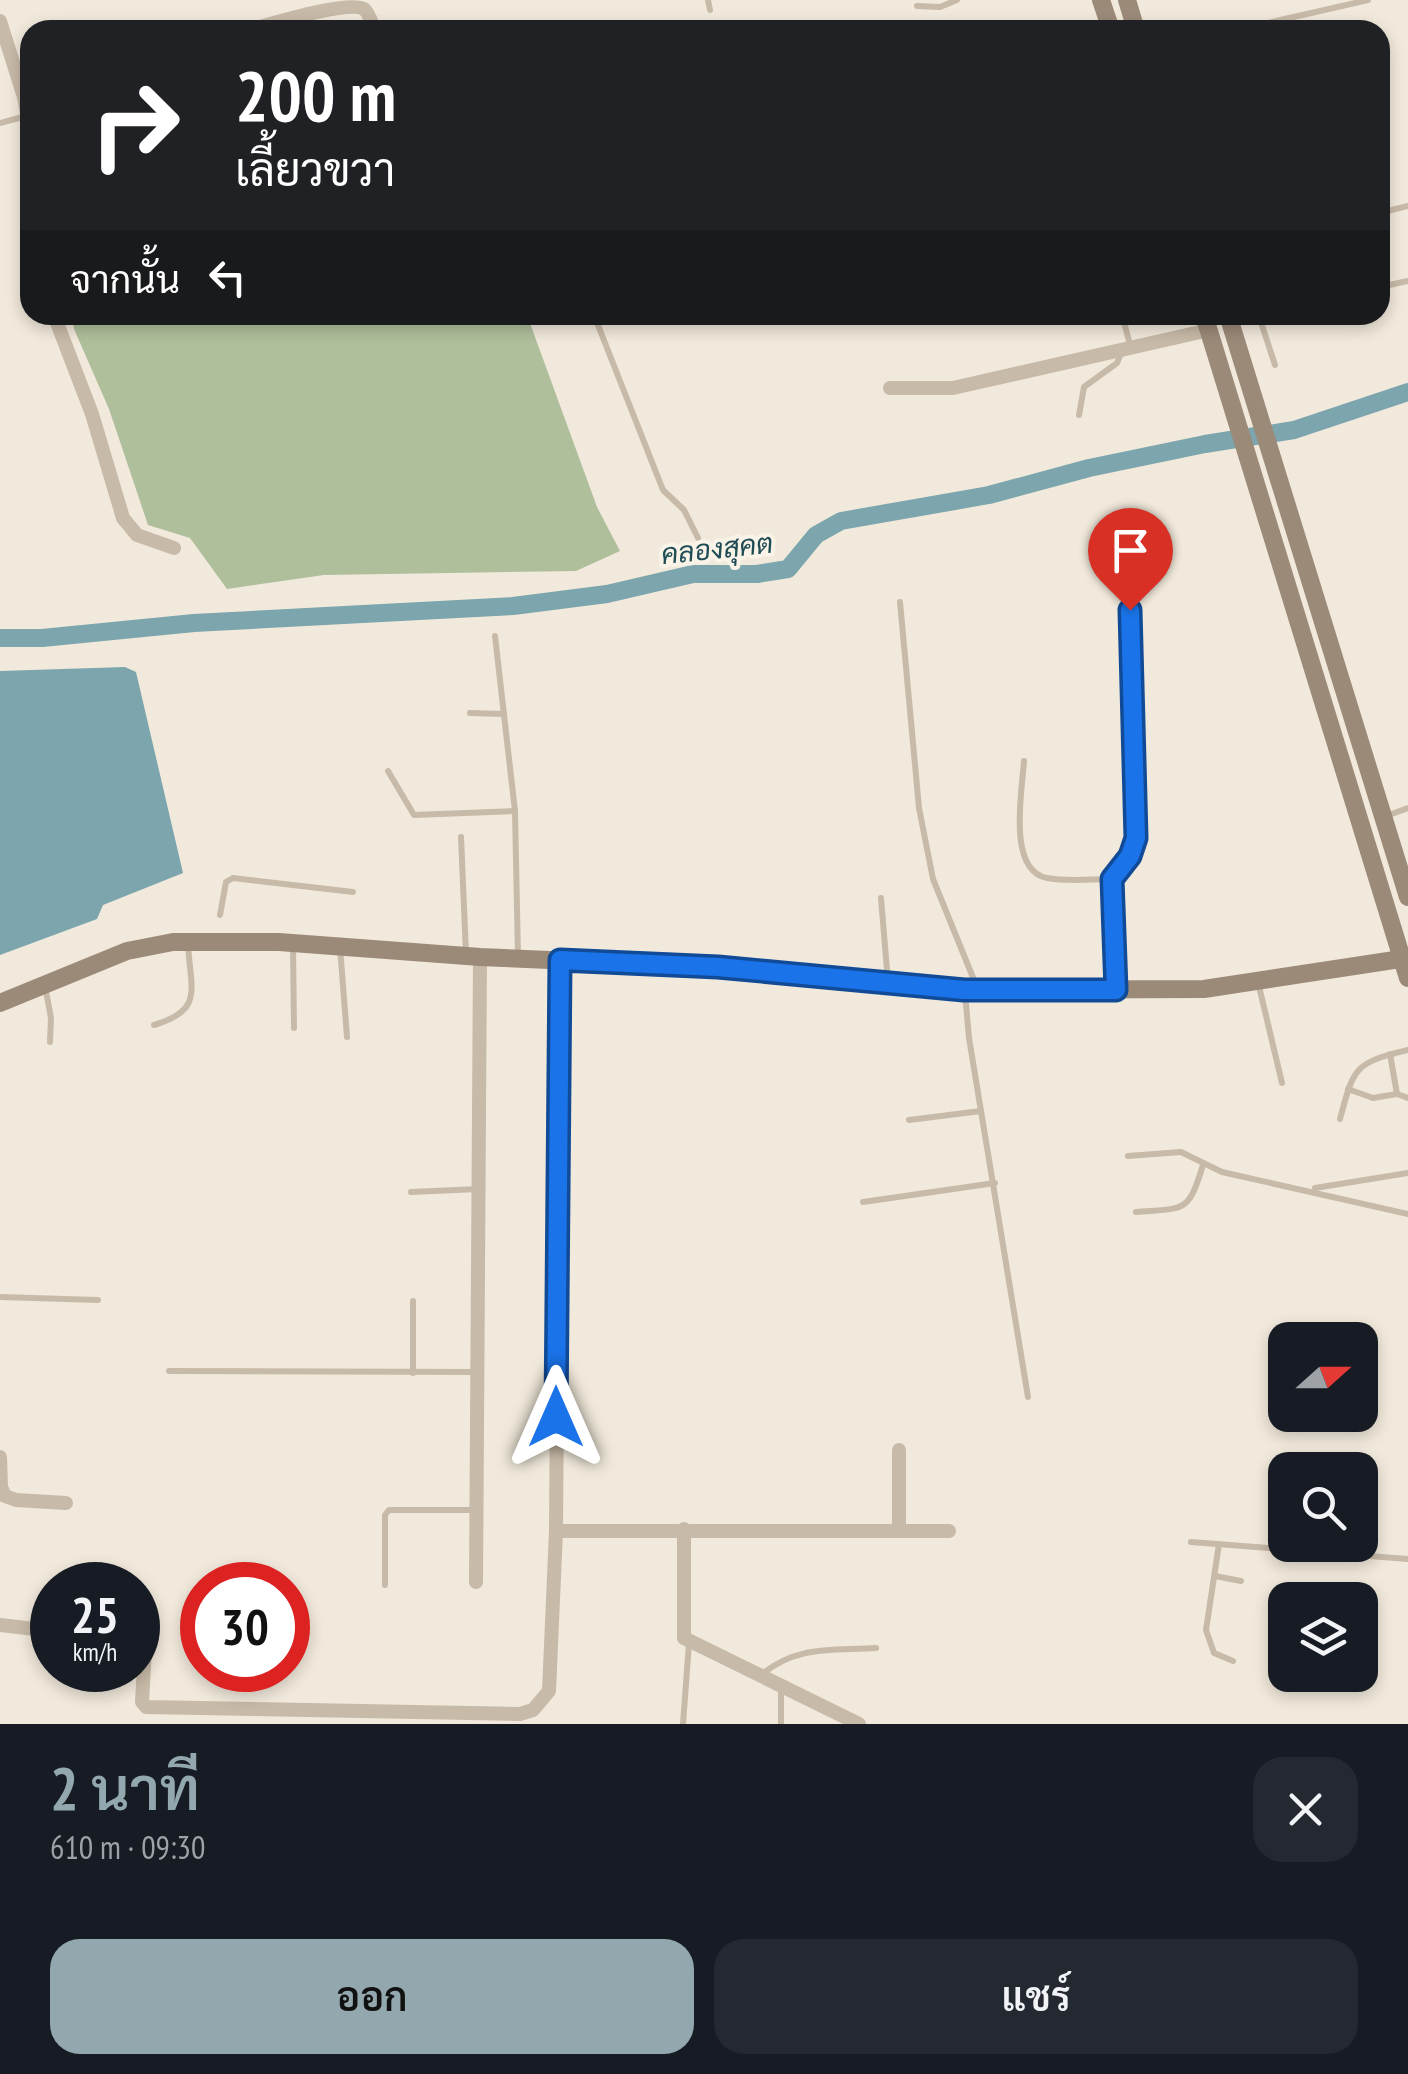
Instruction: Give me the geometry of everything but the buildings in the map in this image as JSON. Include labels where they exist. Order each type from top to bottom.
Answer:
[{"type":"street","points":[[283,20],[352,3],[364,8],[370,20]]},
{"type":"street","points":[[0,21],[20,77]]},
{"type":"street","points":[[58,325],[92,414],[124,518],[137,535],[174,548]]},
{"type":"street","points":[[890,388],[953,388],[1127,348],[1200,325]]},
{"type":"street","points":[[1207,325],[1405,958],[1408,978]]},
{"type":"street","points":[[1232,325],[1408,897]]},
{"type":"street","points":[[0,1003],[127,951],[216,935],[473,956],[718,967],[971,990],[1204,989],[1405,958]]},
{"type":"street","points":[[473,956],[480,1190],[476,1582]]},
{"type":"street","points":[[143,1692],[142,1702],[154,1708],[520,1714],[533,1710],[550,1691],[556,1531],[560,960]]},
{"type":"street","points":[[899,1450],[899,1531]]},
{"type":"street","points":[[0,1456],[5,1496],[66,1503]]},
{"type":"street","points":[[684,1529],[684,1638],[860,1724]]},
{"type":"street","points":[[556,1531],[949,1531]]},
{"type":"street","points":[[0,1626],[30,1629]]},
{"type":"street","points":[[153,1724],[154,1708]]},
{"type":"lane","points":[[708,0],[710,10]]},
{"type":"lane","points":[[917,6],[940,7],[957,0]]},
{"type":"lane","points":[[1281,20],[1368,0]]},
{"type":"lane","points":[[598,325],[663,490],[684,510],[698,538]]},
{"type":"lane","points":[[1079,415],[1084,387],[1117,362],[1127,348],[1124,325]]},
{"type":"lane","points":[[1265,325],[1276,364]]},
{"type":"lane","points":[[900,602],[918,808],[934,879],[971,990],[980,1111],[1028,1397]]},
{"type":"lane","points":[[1116,990],[1112,879],[1130,856],[1136,838],[1130,610]]},
{"type":"lane","points":[[495,636],[515,811],[518,958]]},
{"type":"lane","points":[[470,713],[504,714]]},
{"type":"lane","points":[[1024,762],[1020,845],[1023,860],[1033,872],[1046,878],[1112,879]]},
{"type":"lane","points":[[388,770],[414,815],[515,811]]},
{"type":"lane","points":[[1384,817],[1408,808]]},
{"type":"lane","points":[[462,838],[473,956]]},
{"type":"lane","points":[[220,915],[226,882],[233,878],[353,892]]},
{"type":"lane","points":[[881,898],[888,982]]},
{"type":"lane","points":[[154,1025],[178,1018],[188,1010],[188,942]]},
{"type":"lane","points":[[293,943],[294,1028]]},
{"type":"lane","points":[[340,946],[347,1038]]},
{"type":"lane","points":[[1258,980],[1282,1084]]},
{"type":"lane","points":[[44,985],[52,1018],[50,1042]]},
{"type":"lane","points":[[1340,1119],[1352,1076],[1362,1066],[1408,1050]]},
{"type":"lane","points":[[1390,1054],[1396,1094]]},
{"type":"lane","points":[[1348,1089],[1373,1098],[1396,1094],[1408,1098]]},
{"type":"lane","points":[[909,1120],[980,1111]]},
{"type":"lane","points":[[1128,1156],[1173,1150],[1222,1172],[1408,1214]]},
{"type":"lane","points":[[1136,1212],[1184,1206],[1193,1198],[1204,1165]]},
{"type":"lane","points":[[1308,1189],[1408,1173]]},
{"type":"lane","points":[[863,1202],[994,1183]]},
{"type":"lane","points":[[412,1192],[480,1190]]},
{"type":"lane","points":[[0,1297],[98,1300]]},
{"type":"lane","points":[[413,1301],[413,1372]]},
{"type":"lane","points":[[169,1371],[478,1372]]},
{"type":"lane","points":[[385,1585],[388,1510],[477,1510]]},
{"type":"lane","points":[[1191,1542],[1408,1558]]},
{"type":"lane","points":[[1219,1544],[1206,1630],[1214,1653],[1234,1661]]},
{"type":"lane","points":[[1214,1576],[1241,1581]]},
{"type":"lane","points":[[683,1724],[689,1642]]},
{"type":"lane","points":[[760,1676],[779,1660],[798,1653],[876,1648]]},
{"type":"lane","points":[[781,1687],[781,1724]]},
{"type":"green space","points":[[73,325],[531,325],[597,507],[620,551],[576,571],[324,575],[227,589],[190,538],[148,525],[109,409]]},
{"type":"water","points":[[125,667],[136,672],[183,873],[103,905],[97,919],[0,955],[0,671]]},
{"type":"waterway","name":"คลองสุคต","points":[[0,638],[513,606],[607,594],[693,574],[757,574],[788,569],[816,535],[841,521],[989,495],[1089,468],[1205,444],[1294,430],[1408,392]]},
{"type":"route","points":[[556,1417],[560,960],[718,967],[964,990],[1116,990],[1112,879],[1130,856],[1136,838],[1130,610]]}]
